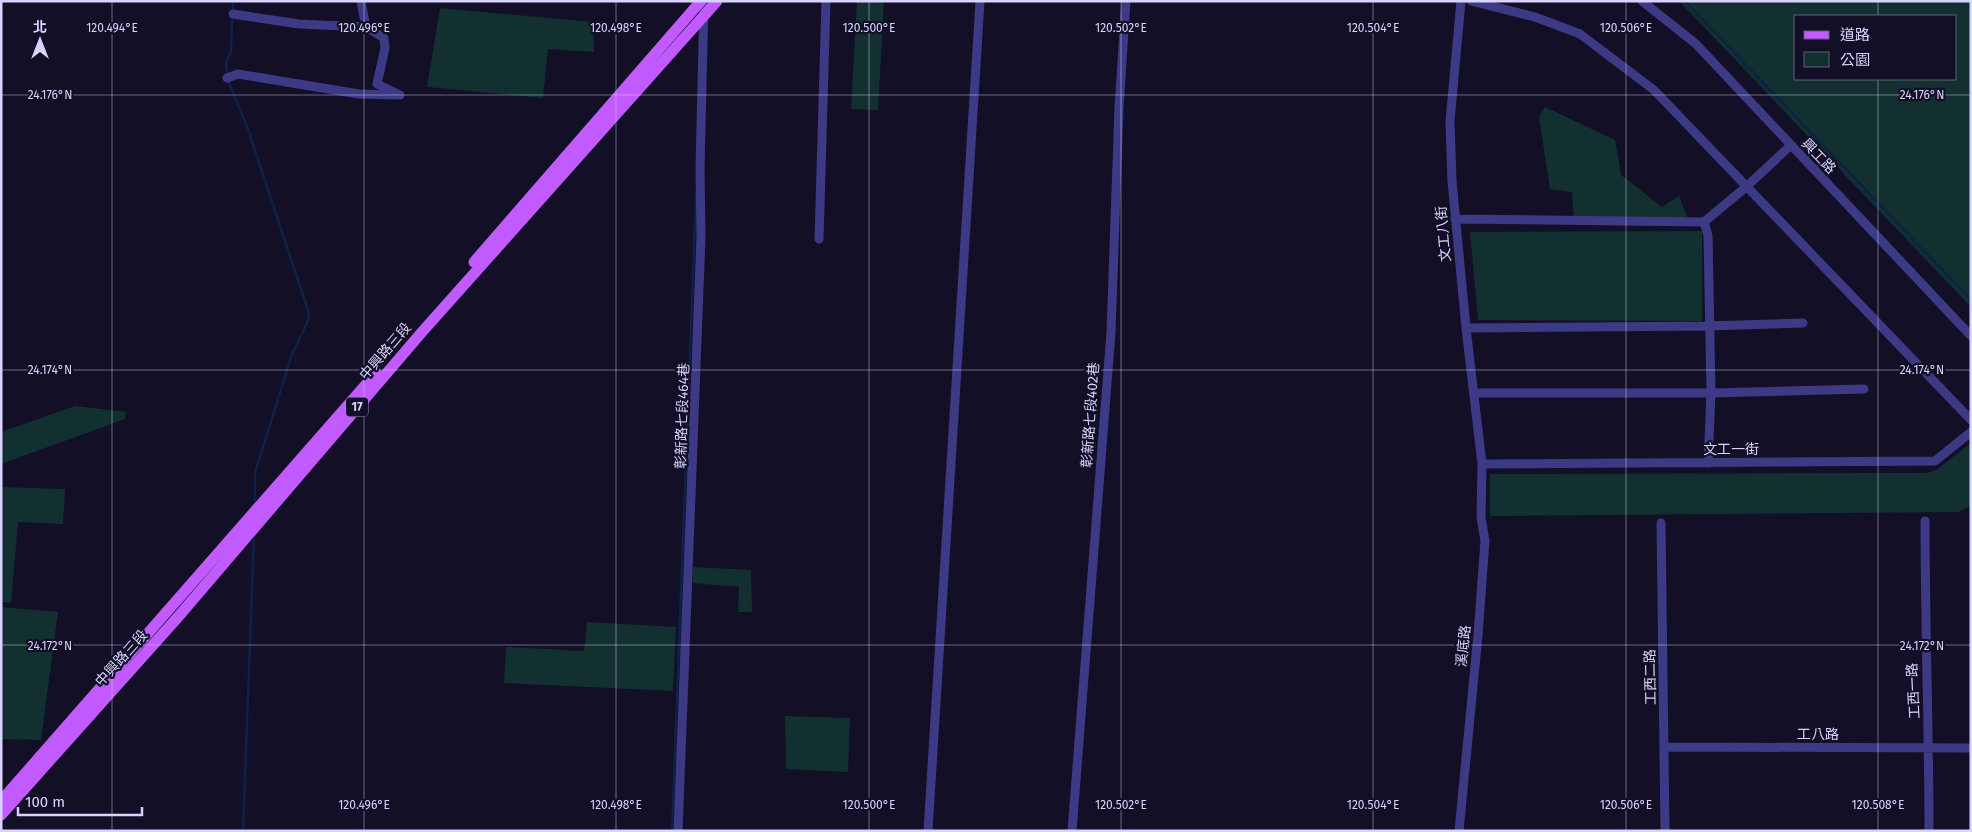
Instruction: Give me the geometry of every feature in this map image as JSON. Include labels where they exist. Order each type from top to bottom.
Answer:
[{"type":"main road","name":"中興路三段","points":[[1,801],[702,1]]},
{"type":"main road","name":"中興路三段","points":[[1,815],[178,616],[422,332],[704,18],[717,1]]},
{"type":"street","points":[[361,1],[366,27]]},
{"type":"street","name":"彰新路七段464巷","points":[[678,831],[701,247],[700,169],[704,18],[702,1]]},
{"type":"street","points":[[819,239],[826,1]]},
{"type":"street","points":[[928,831],[980,1]]},
{"type":"street","name":"彰新路七段402巷","points":[[1072,831],[1111,332],[1119,108],[1126,1]]},
{"type":"street","name":"文工八街","points":[[1461,1],[1450,121],[1455,220],[1482,464]]},
{"type":"street","points":[[1471,1],[1535,17],[1580,34],[1654,90],[1971,420]]},
{"type":"street","name":"興工路","points":[[1642,1],[1696,44],[1790,146],[1971,336]]},
{"type":"street","points":[[227,78],[238,74],[359,94],[400,95],[377,84],[385,48],[384,38],[366,27],[299,24],[233,14]]},
{"type":"street","points":[[1455,220],[1704,222],[1746,187],[1790,146]]},
{"type":"street","points":[[1704,222],[1708,235],[1708,326],[1711,393],[1708,463]]},
{"type":"street","points":[[1466,328],[1708,326],[1803,323]]},
{"type":"street","points":[[1475,393],[1711,393],[1864,389]]},
{"type":"street","name":"文工一街","points":[[1482,464],[1935,461],[1971,432]]},
{"type":"street","name":"溪底路","points":[[1459,831],[1484,564],[1485,541],[1481,517],[1482,464]]},
{"type":"street","name":"工西一路","points":[[1924,521],[1924,646],[1929,748],[1929,831]]},
{"type":"street","name":"工西二路","points":[[1662,523],[1665,831]]},
{"type":"street","name":"工八路","points":[[1665,747],[1971,748]]},
{"type":"green space","points":[[857,1],[884,1],[878,110],[851,109]]},
{"type":"green space","points":[[1679,1],[1971,1],[1971,307]]},
{"type":"green space","points":[[440,8],[593,22],[594,52],[548,49],[543,98],[427,87]]},
{"type":"green space","points":[[1545,107],[1615,140],[1621,175],[1662,207],[1679,196],[1688,219],[1574,219],[1572,192],[1550,189],[1539,117]]},
{"type":"green space","points":[[1702,231],[1702,321],[1478,320],[1470,232]]},
{"type":"green space","points":[[75,406],[126,412],[125,419],[1,464],[1,432]]},
{"type":"green space","points":[[1971,443],[1971,506],[1958,512],[1490,516],[1490,474],[1927,473],[1936,470]]},
{"type":"green space","points":[[1,487],[65,489],[63,524],[18,522],[11,603],[1,602]]},
{"type":"green space","points":[[693,567],[751,570],[752,612],[738,612],[739,587],[693,583]]},
{"type":"green space","points":[[1,607],[58,612],[41,740],[1,739]]},
{"type":"green space","points":[[587,622],[676,627],[673,691],[504,683],[506,647],[584,651]]},
{"type":"green space","points":[[785,716],[850,718],[848,772],[786,769]]},
{"type":"waterway","points":[[233,1],[231,51],[226,63],[227,78],[248,129],[308,310],[309,318],[291,357],[255,473],[255,506]]},
{"type":"waterway","points":[[1685,1],[1971,300]]},
{"type":"waterway","points":[[672,831],[696,193]]},
{"type":"waterway","points":[[243,831],[254,534]]}]
